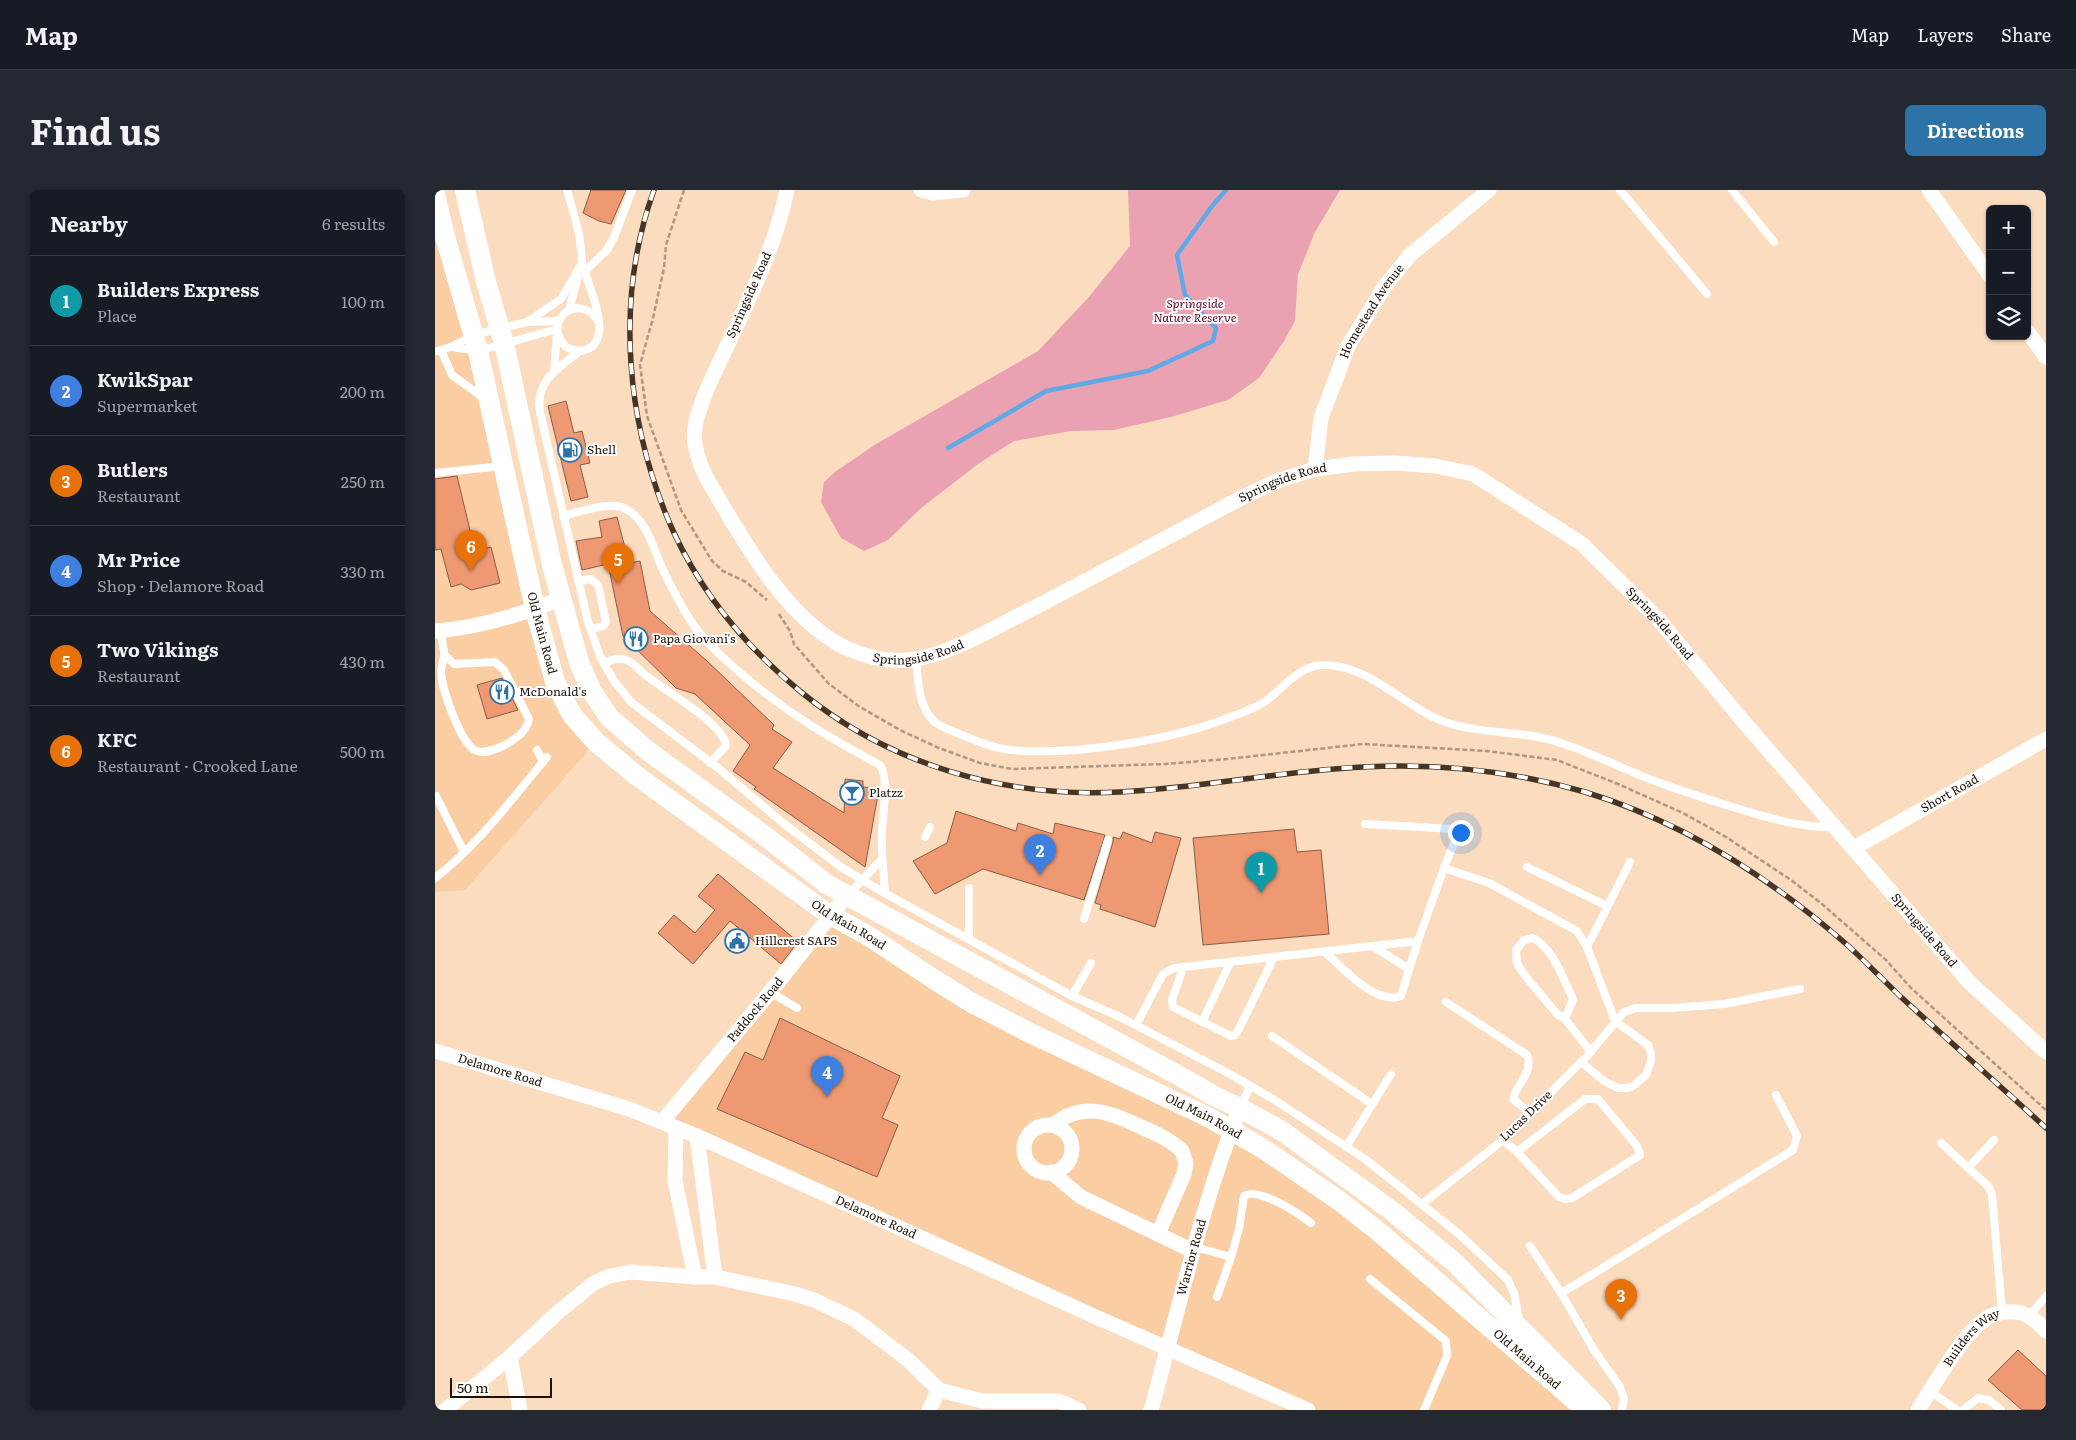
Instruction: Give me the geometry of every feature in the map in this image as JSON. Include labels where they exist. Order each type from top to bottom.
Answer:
[{"type":"main road","name":"Old Main Road","points":[[465,190],[486,282],[502,336],[552,565],[579,662],[591,690],[609,717],[648,751],[761,833],[828,885],[1177,1074],[1214,1096],[1282,1131],[1391,1210],[1454,1262],[1572,1383],[1601,1410]]},
{"type":"main road","name":"Old Main Road","points":[[435,194],[491,403],[535,609],[555,682],[572,715],[596,742],[637,776],[832,915],[972,1002],[1028,1032],[1232,1129],[1341,1202],[1379,1232],[1585,1410]]},
{"type":"street","name":"Springside Road","points":[[787,190],[783,211],[770,246],[699,408],[693,436],[694,446],[706,478],[758,560],[787,599],[814,626],[846,648],[885,660],[916,659],[946,650],[977,637],[1245,496],[1277,481],[1315,469],[1355,464],[1395,463],[1435,466],[1473,474],[1582,544],[1658,619],[1743,721],[1969,982],[2046,1052]]},
{"type":"street","points":[[921,190],[933,193],[963,190]]},
{"type":"street","name":"Homestead Avenue","points":[[1315,469],[1321,418],[1348,346],[1385,286],[1411,255],[1489,190]]},
{"type":"street","points":[[1929,190],[1986,270]]},
{"type":"street","points":[[2031,337],[2046,358]]},
{"type":"street","points":[[437,631],[453,630],[535,609],[562,598]]},
{"type":"street","name":"Short Road","points":[[1854,848],[2046,739]]},
{"type":"street","name":"Paddock Road","points":[[661,1122],[770,992],[846,896]]},
{"type":"street","name":"Delamore Road","points":[[435,1051],[578,1093],[697,1136],[1308,1410]]},
{"type":"street","name":"Warrior Road","points":[[1151,1410],[1194,1249],[1240,1108]]},
{"type":"street","points":[[1053,1125],[1069,1115],[1098,1111],[1111,1113],[1150,1130],[1182,1151],[1185,1163],[1184,1174],[1158,1234]]},
{"type":"street","points":[[1051,1172],[1063,1167],[1068,1162],[1073,1149],[1069,1136],[1059,1127],[1053,1125],[1039,1126],[1029,1135],[1024,1148],[1028,1161],[1032,1166],[1038,1170],[1051,1172],[1081,1197],[1194,1249]]},
{"type":"street","points":[[676,1128],[675,1181],[695,1277]]},
{"type":"street","points":[[697,1136],[715,1277]]},
{"type":"street","points":[[445,1410],[510,1358],[556,1314],[602,1278],[631,1272],[715,1277],[795,1294],[814,1300],[854,1319],[907,1359],[939,1390],[982,1401],[1059,1401],[1079,1410]]},
{"type":"street","name":"Builders Way","points":[[1918,1410],[1974,1328],[1982,1320],[2002,1312],[2029,1316]]},
{"type":"street","points":[[2029,1316],[2046,1331]]},
{"type":"street","points":[[510,1358],[521,1410]]},
{"type":"street","points":[[929,1410],[939,1390]]},
{"type":"lane","points":[[567,190],[579,236],[584,267],[596,304],[600,331],[597,340],[590,348],[580,351],[554,371],[540,391],[538,400],[563,516],[591,630],[604,663],[614,681],[631,702],[710,762],[783,823],[841,867],[1073,996],[1136,1025],[1206,1061],[1250,1086],[1346,1147],[1459,1234],[1508,1280],[1517,1305],[1519,1327]]},
{"type":"lane","points":[[451,347],[502,336],[561,299],[584,267],[607,250],[614,238],[632,190]]},
{"type":"lane","points":[[1620,190],[1707,294]]},
{"type":"lane","points":[[1732,190],[1774,242]]},
{"type":"lane","points":[[569,310],[584,267]]},
{"type":"lane","points":[[554,371],[558,328],[563,315],[575,308],[586,310],[595,316],[598,321]]},
{"type":"lane","points":[[527,322],[558,328]]},
{"type":"lane","points":[[491,403],[452,375],[439,350],[502,336],[558,328]]},
{"type":"lane","points":[[558,328],[566,347],[580,351]]},
{"type":"lane","points":[[435,474],[504,466]]},
{"type":"lane","points":[[563,516],[609,505],[619,506],[630,512],[640,521],[649,535],[663,570],[685,612],[718,655],[775,702],[840,744],[880,765],[885,785],[882,859],[885,893]]},
{"type":"lane","points":[[578,581],[591,579],[598,585],[605,622],[603,626],[591,630]]},
{"type":"lane","points":[[437,631],[444,654],[441,670],[442,677],[454,716],[468,744],[478,752],[488,752],[520,735],[528,724],[529,719],[504,670],[495,662],[454,664],[444,654]]},
{"type":"lane","points":[[604,663],[618,658],[630,661],[644,674],[700,714],[721,733],[726,746],[710,762]]},
{"type":"lane","points":[[916,659],[922,702],[928,715],[937,724],[978,742],[1009,750],[1053,750],[1109,746],[1193,730],[1232,717],[1263,703],[1283,686],[1311,667],[1332,666],[1348,669],[1370,678],[1395,695],[1444,722],[1475,730],[1523,735],[1560,742],[1650,779],[1721,804],[1787,823],[1814,828],[1836,827]]},
{"type":"lane","points":[[435,878],[489,826],[545,760],[537,750]]},
{"type":"lane","points":[[436,796],[464,852]]},
{"type":"lane","points":[[1325,952],[1372,992],[1385,998],[1401,996],[1418,942],[1457,836],[1453,829],[1365,824]]},
{"type":"lane","points":[[925,837],[930,827]]},
{"type":"lane","points":[[1084,919],[1108,840]]},
{"type":"lane","points":[[846,896],[882,859]]},
{"type":"lane","points":[[1587,946],[1630,862]]},
{"type":"lane","points":[[1527,867],[1607,906]]},
{"type":"lane","points":[[1444,868],[1489,882],[1577,931],[1587,946],[1617,1019],[1649,1046],[1651,1061],[1649,1069],[1641,1080],[1628,1088],[1618,1088],[1605,1081],[1581,1062]]},
{"type":"lane","points":[[969,888],[969,939]]},
{"type":"lane","points":[[1565,1019],[1573,999],[1550,954],[1539,941],[1533,938],[1524,940],[1516,950],[1517,963],[1535,989],[1557,1014],[1565,1019],[1591,1052]]},
{"type":"lane","points":[[1136,1025],[1163,974],[1174,968],[1273,959],[1418,942]]},
{"type":"lane","points":[[1374,946],[1409,969]]},
{"type":"lane","points":[[1183,968],[1172,1000],[1173,1007],[1225,1034],[1235,1035],[1273,959]]},
{"type":"lane","points":[[1073,996],[1091,962]]},
{"type":"lane","points":[[1202,1022],[1230,963]]},
{"type":"lane","points":[[1617,1019],[1624,1012],[1636,1008],[1673,1008],[1724,1004],[1801,990]]},
{"type":"lane","points":[[770,992],[797,1008]]},
{"type":"lane","points":[[1445,1002],[1527,1055],[1530,1068],[1515,1091],[1513,1099],[1530,1113]]},
{"type":"lane","name":"Lucas Drive","points":[[1422,1204],[1503,1140],[1591,1052],[1617,1019]]},
{"type":"lane","points":[[1273,1036],[1372,1104]]},
{"type":"lane","points":[[1346,1147],[1391,1074]]},
{"type":"lane","points":[[1240,1108],[1250,1086]]},
{"type":"lane","points":[[1561,1293],[1793,1150],[1797,1136],[1776,1095]]},
{"type":"lane","points":[[1503,1140],[1517,1152],[1559,1197],[1565,1199],[1572,1198],[1639,1155],[1637,1146],[1598,1099],[1592,1098],[1585,1099],[1517,1152]]},
{"type":"lane","points":[[1968,1168],[1994,1140]]},
{"type":"lane","points":[[1941,1143],[1989,1187],[1993,1195],[2002,1312]]},
{"type":"lane","points":[[1217,1297],[1239,1229],[1241,1202],[1246,1194],[1261,1196],[1290,1208],[1311,1223]]},
{"type":"lane","points":[[1530,1246],[1561,1293],[1594,1350],[1620,1387],[1624,1399],[1621,1410]]},
{"type":"lane","points":[[1194,1249],[1231,1257]]},
{"type":"lane","points":[[1370,1279],[1446,1341],[1448,1349],[1445,1362],[1424,1410]]},
{"type":"lane","points":[[2029,1316],[2046,1296]]},
{"type":"lane","points":[[1930,1391],[1957,1410]]},
{"type":"lane","points":[[1963,1410],[1974,1399],[1983,1398],[1989,1400],[2001,1410]]},
{"type":"shaded area","points":[[435,194],[555,682],[596,742],[465,890],[435,892]]},
{"type":"shaded area","points":[[832,915],[881,945],[1262,1148],[1586,1410],[1308,1410],[662,1122]]},
{"type":"green space","name":"Springside Nature Reserve","points":[[1128,190],[1340,190],[1315,232],[1298,274],[1295,321],[1259,378],[1228,400],[1171,417],[1114,430],[1071,431],[1014,441],[978,464],[920,509],[888,540],[864,551],[841,538],[821,502],[824,482],[835,472],[876,444],[1038,351],[1088,298],[1130,246]]},
{"type":"building","points":[[591,190],[626,190],[611,224],[599,221],[583,213]]},
{"type":"building","points":[[566,401],[574,433],[582,431],[590,463],[580,465],[588,497],[571,501],[548,406]]},
{"type":"building","points":[[457,476],[475,551],[491,547],[500,583],[471,590],[461,584],[451,587],[441,549],[435,550],[435,479]]},
{"type":"building","points":[[617,517],[629,563],[640,561],[650,611],[707,661],[774,725],[772,729],[792,742],[773,768],[844,813],[845,779],[863,781],[863,787],[879,789],[865,867],[754,789],[756,787],[733,771],[750,745],[695,694],[676,688],[623,636],[608,564],[582,570],[576,541],[602,537],[599,521]]},
{"type":"building","points":[[502,678],[518,710],[487,719],[477,685]]},
{"type":"building","points":[[956,811],[1016,831],[1018,823],[1053,834],[1055,823],[1105,835],[1084,900],[983,869],[935,894],[913,861],[947,843]]},
{"type":"building","points":[[1294,829],[1297,852],[1321,850],[1329,934],[1203,945],[1193,838]]},
{"type":"building","points":[[1123,832],[1152,843],[1155,832],[1181,838],[1155,927],[1100,909],[1101,905],[1095,903],[1113,837],[1120,839]]},
{"type":"building","points":[[718,874],[798,942],[781,964],[730,921],[693,964],[658,933],[674,915],[695,933],[715,910],[698,896]]},
{"type":"building","points":[[780,1018],[900,1076],[882,1118],[898,1125],[877,1177],[717,1109],[745,1052],[763,1060]]},
{"type":"building","points":[[2018,1350],[2046,1376],[2046,1410],[2022,1410],[1988,1380]]},
{"type":"waterway","points":[[948,448],[1046,391],[1148,371],[1213,341],[1216,328],[1185,295],[1177,255],[1212,206],[1226,190]]},
{"type":"railway","points":[[654,190],[641,232],[633,276],[630,319],[631,363],[636,407],[645,450],[658,492],[674,533],[686,556],[713,599],[729,620],[763,658],[801,692],[836,718],[872,739],[911,757],[951,772],[992,782],[1034,789],[1120,792],[1181,787],[1332,769],[1419,766],[1475,770],[1530,779],[1585,792],[1621,804],[1690,835],[1786,895],[1845,943],[1901,997],[2046,1128]]},
{"type":"place","name":"Shell","points":[[570,450]]},
{"type":"place","name":"KFC","points":[[471,571]]},
{"type":"place","name":"Two Vikings","points":[[618,584]]},
{"type":"place","name":"Papa Giovani's","points":[[636,639]]},
{"type":"place","name":"McDonald's","points":[[502,692]]},
{"type":"place","name":"Platzz","points":[[852,793]]},
{"type":"place","name":"KwikSpar","points":[[1040,875]]},
{"type":"place","name":"Builders Express","points":[[1261,893]]},
{"type":"place","name":"Hillcrest SAPS","points":[[737,941]]},
{"type":"place","name":"Mr Price","points":[[827,1097]]},
{"type":"place","name":"Butlers","points":[[1621,1320]]}]
